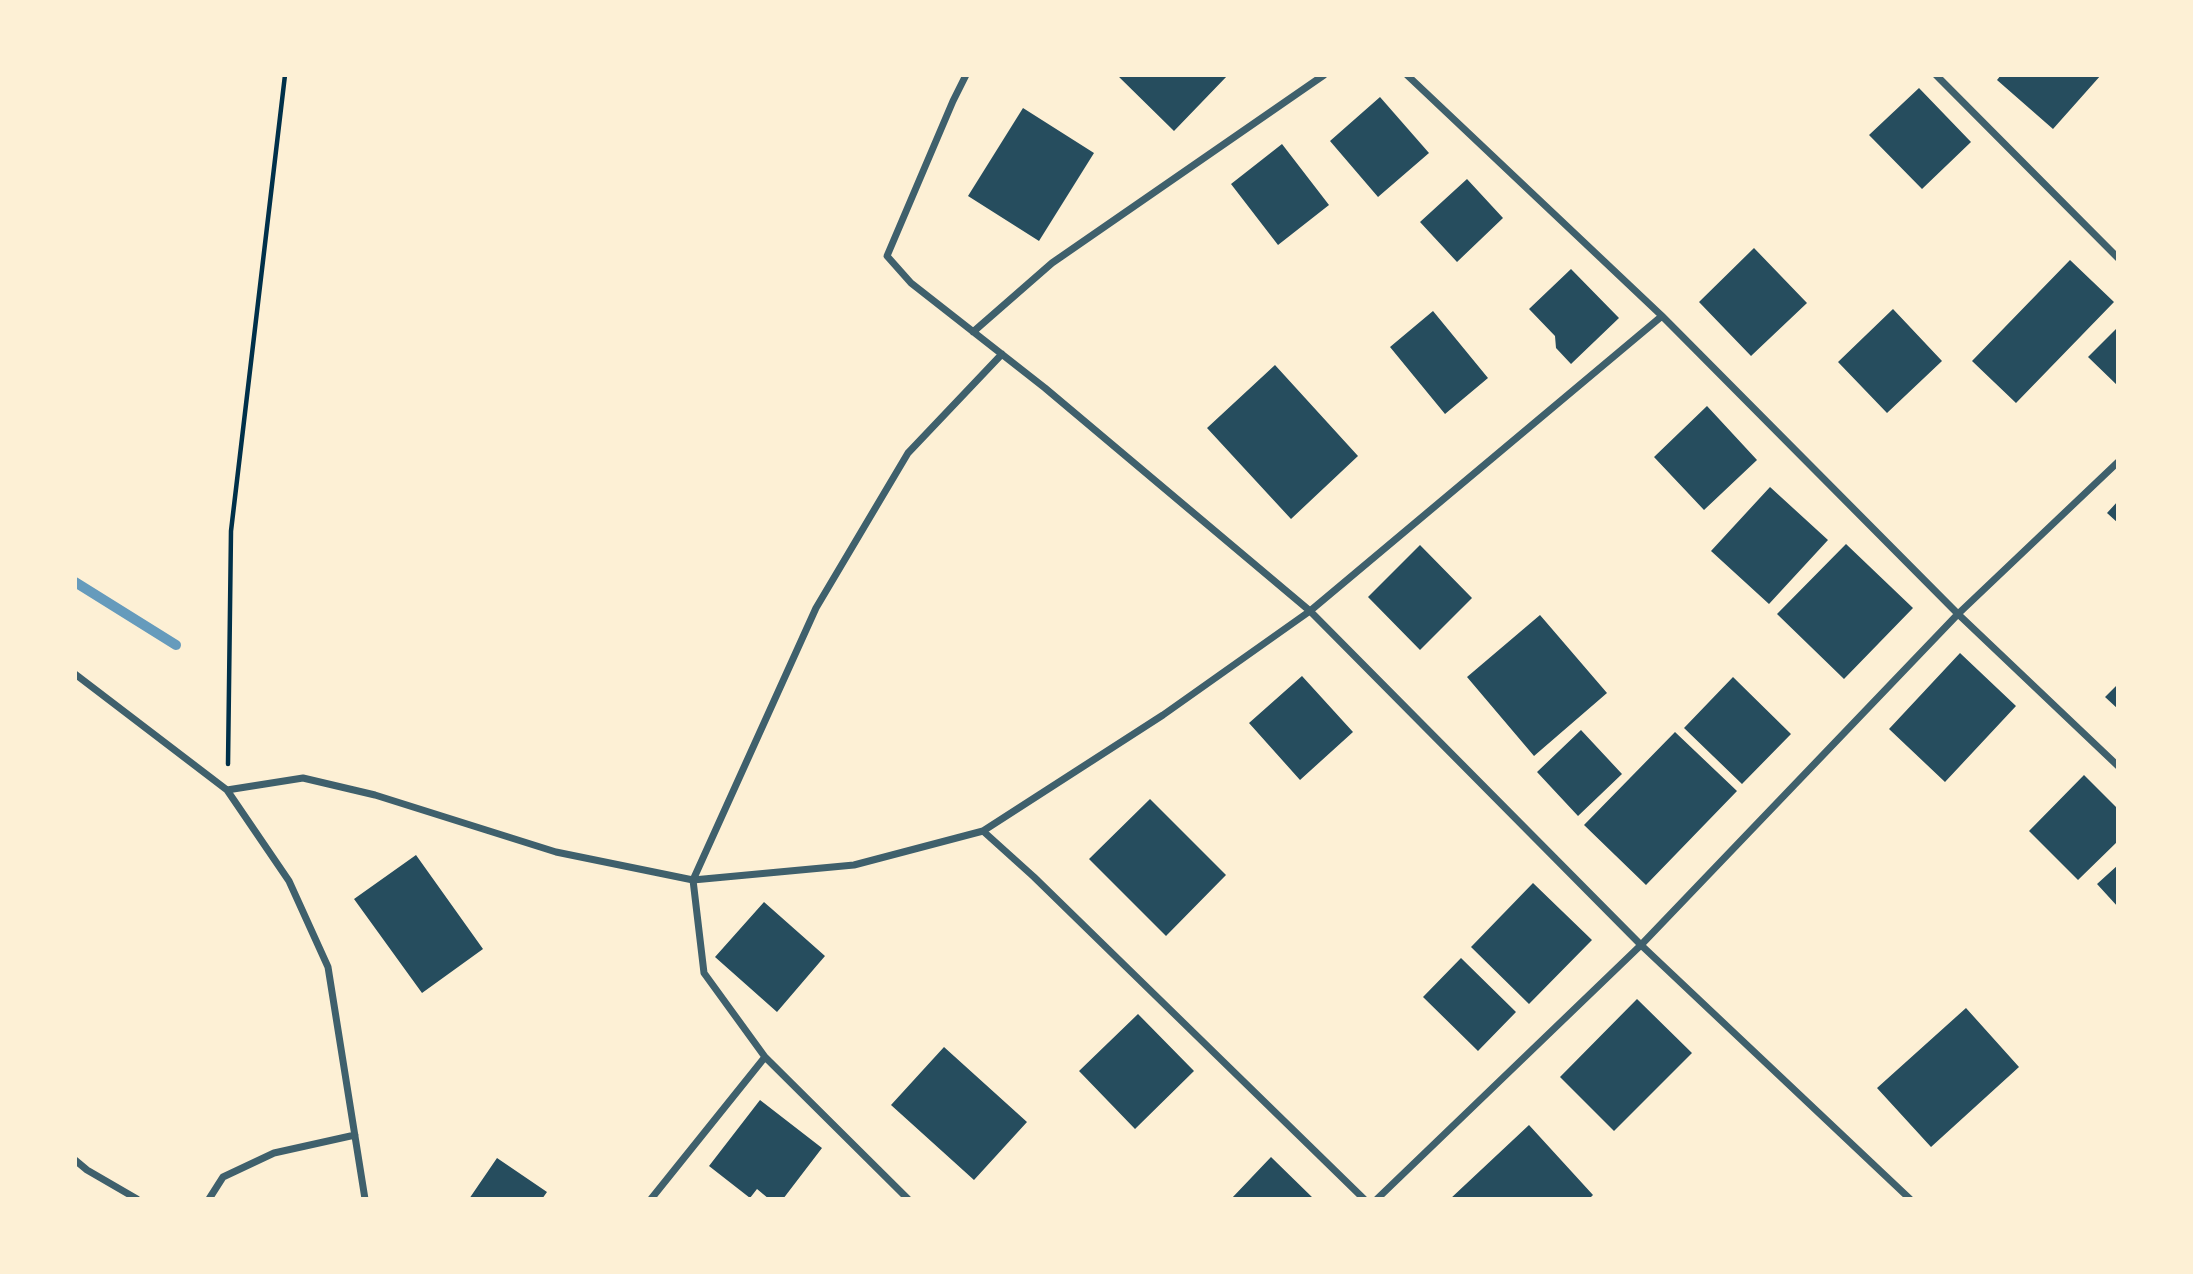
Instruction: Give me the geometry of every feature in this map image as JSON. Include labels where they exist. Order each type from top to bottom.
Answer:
[{"type":"street","points":[[966,75],[887,256],[911,284],[1002,354],[1310,611],[1641,945],[1910,1199]]},
{"type":"street","points":[[974,332],[1052,263],[1324,75]]},
{"type":"street","points":[[1407,75],[1662,316],[1958,614],[2118,766]]},
{"type":"street","points":[[1936,75],[2118,258]]},
{"type":"street","points":[[228,790],[303,778],[375,795],[556,852],[693,880],[854,865],[983,831],[1163,715],[1310,611],[1662,316]]},
{"type":"street","points":[[908,1199],[765,1057],[704,973],[693,880],[816,608],[908,453],[1002,354]]},
{"type":"street","points":[[1377,1199],[1641,945],[1958,614],[2118,461]]},
{"type":"street","points":[[75,674],[228,790],[289,881],[328,967],[365,1199]]},
{"type":"street","points":[[983,831],[1034,877],[1364,1199]]},
{"type":"street","points":[[651,1199],[765,1057]]},
{"type":"street","points":[[209,1199],[223,1177],[274,1153],[355,1135]]},
{"type":"street","points":[[75,1160],[137,1199]]},
{"type":"path","points":[[228,790],[231,531],[285,75]]},
{"type":"building","points":[[1117,75],[1228,75],[1174,131]]},
{"type":"building","points":[[2001,75],[2101,75],[2053,129],[1997,80]]},
{"type":"building","points":[[1919,88],[1971,142],[1922,189],[1869,135]]},
{"type":"building","points":[[1380,97],[1429,153],[1378,197],[1330,141]]},
{"type":"building","points":[[1023,108],[1094,153],[1039,241],[968,196]]},
{"type":"building","points":[[1282,144],[1329,205],[1278,245],[1231,184]]},
{"type":"building","points":[[1467,179],[1503,218],[1457,262],[1420,222]]},
{"type":"building","points":[[1754,248],[1807,303],[1751,356],[1699,302]]},
{"type":"building","points":[[2070,260],[2114,302],[2016,403],[1972,361]]},
{"type":"building","points":[[1571,269],[1619,318],[1571,364],[1556,348],[1555,336],[1529,309]]},
{"type":"building","points":[[1893,309],[1942,361],[1887,413],[1838,362]]},
{"type":"building","points":[[1433,311],[1488,378],[1445,414],[1390,347]]},
{"type":"building","points":[[2118,327],[2118,386],[2088,357]]},
{"type":"building","points":[[1275,365],[1358,456],[1291,519],[1207,428]]},
{"type":"building","points":[[1707,406],[1757,460],[1704,510],[1654,457]]},
{"type":"building","points":[[1770,487],[1828,540],[1769,604],[1711,551]]},
{"type":"building","points":[[2118,501],[2118,523],[2107,513]]},
{"type":"building","points":[[1846,544],[1913,608],[1844,679],[1777,614]]},
{"type":"building","points":[[1420,545],[1472,598],[1420,650],[1368,597]]},
{"type":"building","points":[[1540,615],[1607,693],[1534,756],[1467,677]]},
{"type":"building","points":[[1960,653],[2016,706],[1945,782],[1889,729]]},
{"type":"building","points":[[1302,676],[1353,732],[1300,780],[1249,723]]},
{"type":"building","points":[[1733,677],[1791,734],[1742,784],[1684,728]]},
{"type":"building","points":[[2118,684],[2118,709],[2105,697]]},
{"type":"building","points":[[1581,730],[1622,774],[1578,816],[1537,772]]},
{"type":"building","points":[[1675,732],[1737,791],[1646,885],[1584,825]]},
{"type":"building","points":[[2084,775],[2118,809],[2118,841],[2078,880],[2029,831]]},
{"type":"building","points":[[1150,799],[1226,875],[1166,936],[1089,859]]},
{"type":"building","points":[[416,855],[483,949],[422,993],[354,899]]},
{"type":"building","points":[[2118,865],[2118,907],[2097,884]]},
{"type":"building","points":[[1533,883],[1592,940],[1529,1004],[1471,947]]},
{"type":"building","points":[[764,902],[825,956],[777,1012],[715,957]]},
{"type":"building","points":[[1461,958],[1516,1012],[1478,1051],[1423,997]]},
{"type":"building","points":[[1637,999],[1692,1053],[1614,1131],[1560,1077]]},
{"type":"building","points":[[1966,1008],[2019,1067],[1931,1147],[1877,1088]]},
{"type":"building","points":[[1138,1014],[1194,1071],[1135,1129],[1079,1071]]},
{"type":"building","points":[[944,1047],[1027,1122],[974,1180],[891,1105]]},
{"type":"building","points":[[760,1100],[822,1148],[783,1199],[769,1199],[757,1189],[750,1198],[709,1166]]},
{"type":"building","points":[[1529,1125],[1593,1195],[1589,1199],[1450,1199]]},
{"type":"building","points":[[1271,1157],[1314,1199],[1231,1199]]},
{"type":"building","points":[[497,1158],[547,1192],[542,1199],[469,1199]]},
{"type":"waterway","points":[[75,582],[176,645]]}]
